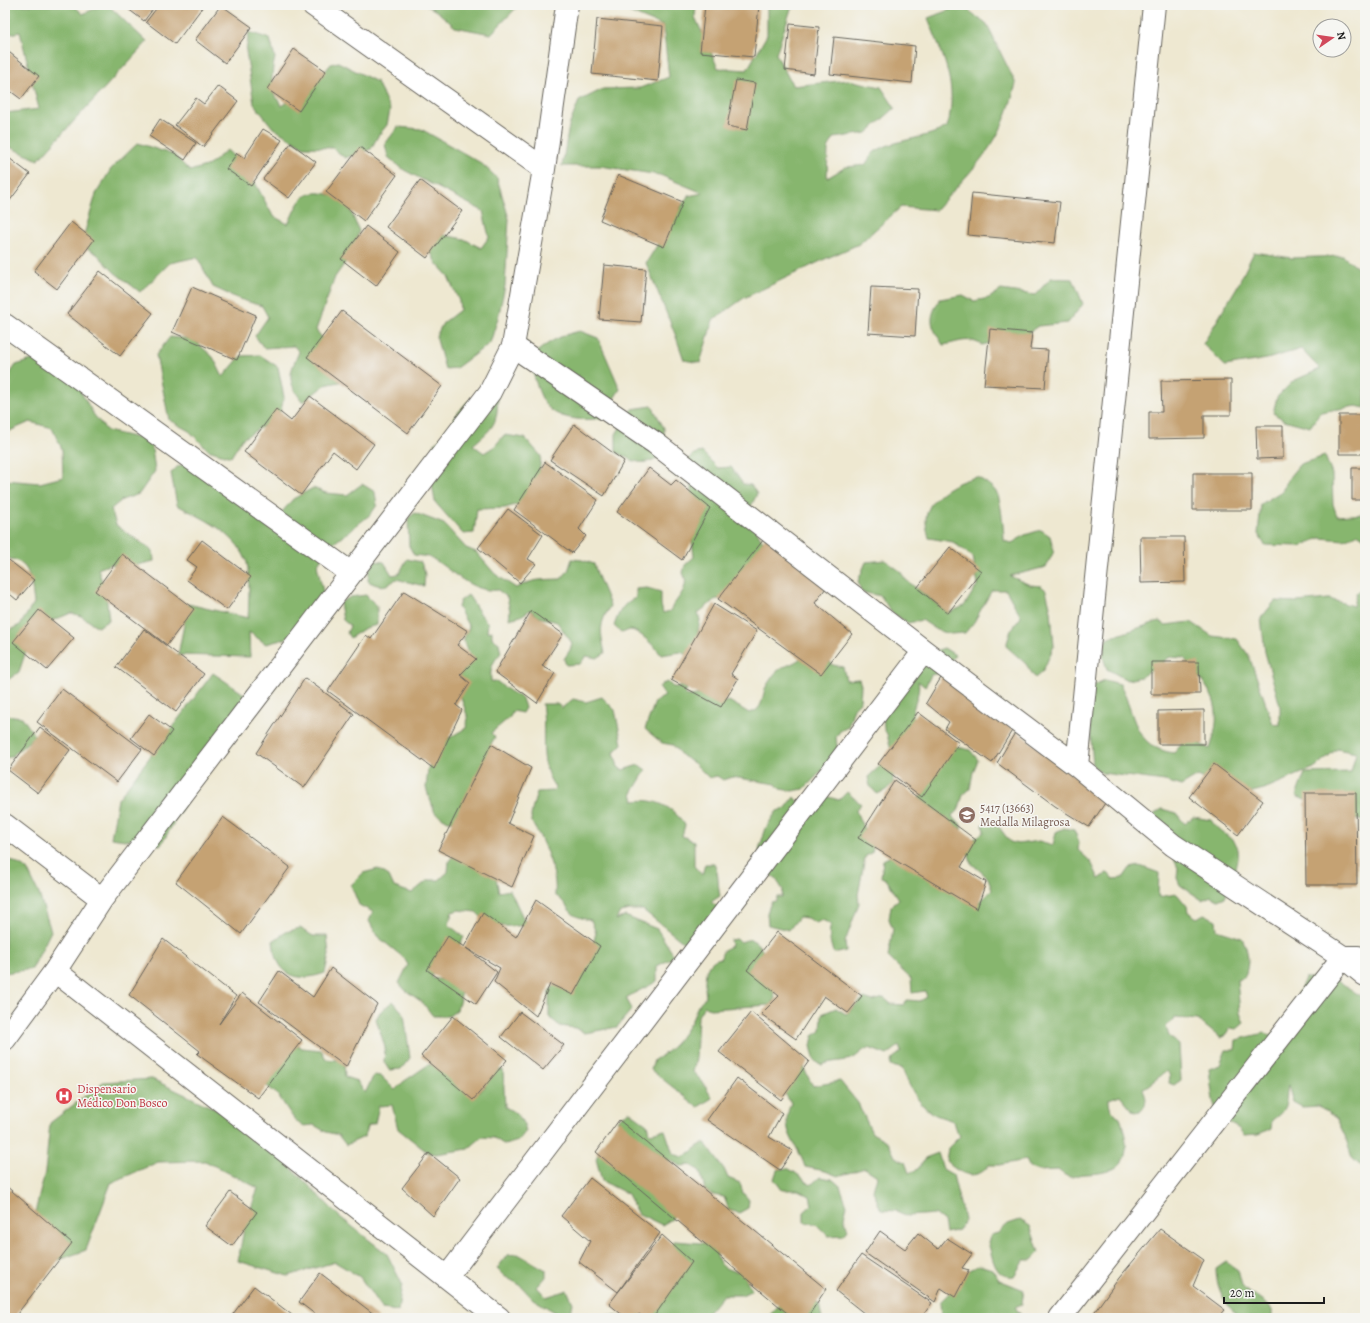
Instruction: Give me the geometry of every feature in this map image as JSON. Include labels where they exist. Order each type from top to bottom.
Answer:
[{"type":"street","points":[[313,5],[544,169]]},
{"type":"street","points":[[5,1040],[55,971],[102,899],[490,392],[513,346],[544,169],[567,5]]},
{"type":"street","points":[[1077,766],[1154,5]]},
{"type":"street","points":[[5,325],[351,573]]},
{"type":"street","points":[[513,346],[655,443],[924,651],[1077,766],[1173,844],[1343,957],[1365,975]]},
{"type":"street","points":[[447,1277],[924,651]]},
{"type":"street","points":[[5,825],[102,899]]},
{"type":"street","points":[[1060,1318],[1343,957],[1365,956]]},
{"type":"street","points":[[55,971],[499,1318]]},
{"type":"green space","points":[[5,5],[73,5],[83,14],[102,5],[108,5],[147,42],[38,160],[5,145],[5,113],[39,109],[20,32],[5,35]]},
{"type":"green space","points":[[426,5],[519,5],[491,34],[455,27],[438,12]]},
{"type":"green space","points":[[612,5],[696,5],[695,17],[718,68],[747,70],[767,35],[767,5],[796,5],[791,9],[776,54],[793,86],[848,80],[881,87],[895,108],[867,133],[834,138],[828,148],[827,178],[846,167],[865,165],[875,152],[884,147],[930,134],[947,127],[951,98],[948,71],[928,18],[962,5],[987,25],[1016,84],[1003,123],[992,144],[972,170],[936,210],[901,207],[859,244],[744,298],[713,320],[700,363],[684,360],[646,263],[688,196],[703,193],[660,175],[600,166],[562,166],[569,126],[579,101],[603,89],[640,88],[669,77],[663,26]]},
{"type":"green space","points":[[249,32],[270,39],[275,58],[271,90],[282,106],[316,82],[331,64],[338,62],[377,82],[390,110],[387,125],[378,136],[371,149],[345,158],[333,148],[304,147],[273,128],[254,104],[246,51]]},
{"type":"green space","points":[[398,127],[421,129],[481,163],[497,178],[509,219],[505,286],[498,318],[490,343],[456,368],[445,369],[436,336],[443,323],[460,310],[459,301],[448,276],[436,263],[429,248],[443,235],[464,239],[481,248],[489,237],[483,211],[404,170],[388,157],[385,144]]},
{"type":"green space","points":[[138,143],[174,155],[190,171],[209,165],[227,150],[248,170],[273,216],[288,224],[300,201],[305,196],[310,194],[323,193],[347,202],[359,231],[352,253],[335,277],[316,330],[328,345],[349,380],[325,385],[303,402],[294,388],[291,377],[291,372],[299,352],[294,346],[264,348],[255,336],[268,317],[262,306],[239,299],[213,287],[197,257],[170,263],[140,292],[114,272],[97,254],[81,245],[96,194],[111,169]]},
{"type":"green space","points":[[1254,252],[1291,258],[1343,256],[1365,274],[1365,408],[1356,406],[1321,412],[1310,427],[1284,420],[1273,413],[1277,397],[1293,381],[1320,369],[1301,349],[1267,359],[1225,366],[1203,344],[1237,287]]},
{"type":"green space","points":[[1051,278],[1073,279],[1083,304],[1068,323],[1038,326],[1024,336],[982,345],[972,341],[962,341],[943,345],[933,327],[933,312],[940,299],[963,295],[974,301],[989,298],[1001,290],[1035,295]]},
{"type":"green space","points":[[580,331],[598,338],[620,389],[602,418],[569,418],[551,410],[540,394],[533,371],[530,358],[547,344],[565,335]]},
{"type":"green space","points":[[170,337],[193,339],[213,357],[223,377],[241,356],[260,355],[278,367],[284,397],[281,410],[273,420],[242,439],[231,457],[208,450],[189,431],[169,420],[156,355]]},
{"type":"green space","points":[[41,357],[78,387],[94,415],[107,431],[151,441],[155,471],[139,494],[122,500],[111,509],[116,525],[153,551],[154,561],[133,566],[111,564],[98,569],[106,594],[109,620],[98,627],[81,616],[71,613],[54,620],[40,621],[29,642],[19,672],[5,682],[5,632],[20,625],[34,603],[31,580],[25,568],[14,560],[5,558],[5,480],[40,483],[63,477],[62,449],[52,428],[30,422],[5,433],[5,381],[16,365]]},
{"type":"green space","points":[[498,395],[497,413],[493,424],[490,429],[473,445],[484,453],[495,446],[504,435],[525,438],[541,456],[538,485],[522,503],[505,508],[477,509],[474,533],[463,534],[435,502],[432,484],[435,443],[450,430],[455,416],[467,402],[478,398]]},
{"type":"green space","points":[[652,406],[664,428],[664,453],[651,461],[640,462],[629,459],[616,452],[616,434],[632,409]]},
{"type":"green space","points":[[702,452],[718,468],[731,467],[743,484],[751,485],[757,494],[750,508],[758,533],[767,548],[732,601],[716,599],[698,613],[700,620],[694,652],[686,655],[681,652],[661,655],[652,644],[638,633],[631,630],[622,633],[614,626],[624,605],[636,598],[636,589],[647,588],[661,592],[661,605],[663,613],[670,611],[682,592],[685,583],[683,573],[685,565],[694,557],[691,532],[692,481],[685,462],[694,454]]},
{"type":"green space","points":[[205,455],[216,476],[282,512],[293,499],[313,488],[326,493],[347,495],[362,484],[375,492],[377,505],[371,514],[329,547],[317,565],[324,596],[314,619],[285,639],[266,644],[249,632],[250,657],[178,655],[188,604],[248,618],[248,571],[246,560],[241,550],[234,541],[217,527],[177,505],[171,473],[177,467]]},
{"type":"green space","points":[[1325,456],[1332,474],[1333,504],[1337,516],[1365,514],[1365,539],[1357,534],[1344,540],[1320,538],[1301,546],[1265,545],[1258,534],[1261,504],[1282,491],[1290,476],[1300,464]]},
{"type":"green space","points":[[977,477],[997,493],[1001,509],[1004,541],[1012,543],[1025,535],[1041,530],[1050,536],[1054,551],[1046,567],[1010,576],[1030,585],[1041,586],[1046,590],[1051,611],[1054,646],[1043,671],[1035,678],[1026,664],[1006,646],[1011,630],[1021,617],[1006,590],[992,590],[974,622],[965,633],[950,634],[937,630],[922,620],[908,623],[891,612],[881,596],[861,592],[858,581],[866,562],[885,560],[900,571],[906,580],[948,613],[964,606],[978,584],[973,557],[953,542],[929,538],[926,522],[927,513],[936,498],[951,486]]},
{"type":"green space","points":[[415,513],[444,524],[466,548],[476,552],[495,574],[516,588],[533,581],[561,579],[568,571],[572,559],[582,560],[594,564],[610,606],[602,623],[601,633],[605,653],[597,658],[586,656],[580,664],[566,665],[564,659],[570,650],[572,643],[557,622],[539,617],[530,610],[521,616],[509,619],[510,611],[507,597],[498,590],[489,590],[471,585],[433,559],[414,555],[409,546],[408,518]]},
{"type":"green space","points":[[407,559],[421,562],[425,574],[424,586],[396,579],[389,584],[382,586],[368,581],[369,570],[375,561],[384,562],[392,575],[399,574]]},
{"type":"green space","points":[[1365,588],[1365,811],[1362,821],[1325,809],[1296,796],[1305,773],[1351,772],[1356,753],[1337,749],[1314,768],[1264,789],[1240,795],[1198,776],[1181,786],[1165,781],[1102,773],[1093,766],[1087,688],[1105,680],[1120,684],[1137,728],[1150,744],[1161,750],[1174,753],[1187,738],[1210,749],[1216,720],[1216,709],[1213,699],[1202,681],[1184,658],[1170,657],[1141,677],[1127,680],[1107,669],[1103,657],[1106,639],[1159,621],[1165,625],[1191,622],[1212,636],[1237,639],[1249,656],[1273,724],[1280,725],[1280,706],[1265,652],[1261,618],[1275,601],[1297,602],[1329,599],[1353,606],[1356,593]]},
{"type":"green space","points":[[366,595],[377,606],[377,625],[365,628],[350,638],[347,633],[350,626],[343,620],[340,603],[350,597]]},
{"type":"green space","points":[[468,595],[488,623],[487,632],[492,631],[492,638],[499,643],[501,653],[492,666],[491,681],[496,682],[519,696],[525,708],[522,713],[513,711],[510,717],[491,733],[495,737],[491,744],[490,754],[462,821],[448,821],[435,813],[426,788],[428,768],[435,757],[449,738],[466,728],[468,718],[460,694],[460,675],[476,659],[465,645],[464,639],[469,627],[458,607],[460,601]]},
{"type":"green space","points":[[944,648],[955,655],[942,672],[931,675],[925,687],[918,681],[918,693],[912,715],[917,722],[902,767],[893,776],[893,783],[886,790],[877,794],[870,786],[868,777],[892,755],[887,734],[884,729],[882,696],[938,650]]},
{"type":"green space","points":[[804,655],[824,655],[833,665],[843,667],[846,680],[859,679],[861,685],[860,702],[854,708],[848,727],[840,731],[836,737],[838,754],[804,789],[792,791],[780,789],[776,784],[732,777],[723,780],[717,776],[709,778],[694,763],[682,756],[673,745],[662,743],[645,729],[655,702],[665,696],[659,687],[662,684],[668,682],[673,687],[682,687],[687,689],[685,695],[690,696],[703,694],[721,703],[729,701],[749,713],[760,706],[764,691],[776,672],[783,667],[796,662]]},
{"type":"green space","points":[[213,673],[247,696],[161,845],[111,838],[118,799]]},
{"type":"green space","points":[[602,697],[615,710],[622,744],[614,752],[618,767],[622,770],[639,765],[646,770],[632,793],[634,801],[642,800],[657,803],[675,813],[685,825],[682,836],[694,841],[694,866],[702,875],[705,864],[714,864],[717,872],[720,896],[711,902],[718,907],[689,947],[643,910],[620,912],[616,920],[625,916],[657,929],[675,957],[657,966],[657,981],[626,998],[632,1009],[617,1027],[585,1033],[575,1028],[560,1026],[549,1017],[549,991],[591,952],[596,933],[591,920],[582,918],[572,913],[561,899],[555,895],[555,880],[552,866],[540,836],[532,822],[531,816],[537,792],[554,791],[555,787],[549,778],[544,757],[542,704],[557,704],[562,708],[573,699],[586,702]]},
{"type":"green space","points":[[5,715],[22,717],[35,736],[11,757],[5,758]]},
{"type":"green space","points":[[954,746],[970,750],[978,760],[973,772],[970,789],[963,795],[958,811],[952,815],[953,818],[960,823],[962,830],[919,798]]},
{"type":"green space","points":[[847,792],[861,804],[856,810],[857,814],[866,839],[874,844],[872,852],[865,857],[858,895],[859,903],[845,942],[846,951],[838,953],[833,952],[831,945],[831,924],[822,920],[816,923],[807,918],[799,917],[789,930],[768,925],[767,913],[771,902],[776,901],[777,897],[782,897],[783,890],[776,879],[766,872],[759,849],[766,828],[772,818],[777,811],[786,808],[794,797],[798,802],[815,793],[839,800]]},
{"type":"green space","points":[[1162,809],[1176,813],[1185,824],[1193,817],[1211,820],[1237,846],[1238,860],[1225,897],[1218,900],[1211,896],[1202,900],[1180,885],[1177,878],[1178,868],[1153,815]]},
{"type":"green space","points":[[990,822],[999,827],[1010,842],[1018,844],[1039,841],[1053,845],[1056,832],[1064,828],[1074,830],[1079,842],[1078,850],[1091,862],[1099,879],[1108,873],[1113,879],[1123,878],[1130,868],[1140,866],[1159,873],[1158,897],[1177,894],[1187,906],[1188,912],[1197,918],[1204,914],[1216,920],[1217,930],[1242,938],[1246,948],[1248,963],[1246,973],[1244,978],[1237,980],[1240,1013],[1244,1023],[1237,1029],[1230,1028],[1226,1035],[1220,1038],[1198,1020],[1174,1018],[1166,1027],[1169,1036],[1179,1045],[1181,1080],[1174,1085],[1169,1083],[1170,1075],[1167,1071],[1142,1088],[1146,1100],[1140,1111],[1134,1112],[1120,1095],[1109,1099],[1111,1110],[1120,1117],[1126,1141],[1124,1159],[1119,1165],[1111,1170],[1070,1177],[1058,1170],[1038,1171],[1030,1168],[1026,1160],[999,1165],[989,1165],[978,1174],[973,1175],[961,1172],[946,1161],[948,1148],[960,1136],[953,1121],[931,1113],[920,1102],[902,1068],[890,1066],[892,1059],[901,1052],[899,1046],[887,1055],[869,1048],[850,1059],[830,1062],[822,1065],[815,1061],[811,1046],[813,1036],[821,1031],[822,1014],[836,1008],[846,1014],[864,998],[873,1001],[884,998],[891,1004],[903,1005],[907,1000],[920,1001],[927,997],[925,991],[912,993],[911,979],[888,957],[893,929],[889,919],[891,906],[899,899],[886,879],[881,877],[883,860],[893,855],[978,904],[992,889],[988,878],[971,863],[967,848],[971,841],[984,832],[983,824]]},
{"type":"green space","points":[[460,846],[496,878],[499,892],[510,890],[527,926],[499,926],[488,922],[476,912],[459,910],[452,912],[449,925],[464,937],[459,946],[447,942],[437,954],[432,978],[458,983],[461,995],[457,1010],[449,1016],[433,1016],[422,1002],[405,990],[399,983],[408,965],[404,958],[377,936],[369,921],[373,912],[359,905],[351,885],[363,873],[378,869],[389,876],[394,887],[412,893],[428,880],[439,880],[448,872],[449,861]]},
{"type":"green space","points":[[5,857],[27,869],[39,894],[51,931],[32,969],[5,973]]},
{"type":"green space","points":[[300,928],[313,936],[327,936],[329,955],[325,973],[304,977],[288,974],[278,961],[273,941],[286,932]]},
{"type":"green space","points":[[737,939],[740,942],[752,940],[759,945],[763,951],[775,998],[770,1005],[710,1009],[704,1006],[698,1016],[696,1058],[693,1072],[702,1081],[712,1098],[698,1107],[651,1070],[654,1060],[671,1048],[680,1038],[692,1020],[698,1005],[706,997],[705,979],[711,963],[721,958],[724,950],[731,946],[730,940]]},
{"type":"green space","points":[[1305,978],[1334,978],[1365,999],[1365,1170],[1352,1158],[1345,1136],[1337,1119],[1319,1106],[1302,1107],[1293,1102],[1288,1085],[1284,1109],[1272,1120],[1271,1129],[1258,1134],[1244,1135],[1238,1128],[1219,1118],[1213,1101],[1209,1069],[1220,1065],[1226,1050],[1235,1050],[1236,1040],[1264,1033],[1270,1035],[1284,1027]]},
{"type":"green space","points":[[393,1001],[404,1014],[410,1058],[401,1069],[389,1070],[384,1062],[385,1047],[376,1019],[380,1012]]},
{"type":"green space","points":[[291,1041],[302,1048],[321,1050],[326,1059],[344,1061],[345,1077],[357,1081],[365,1093],[374,1075],[381,1076],[395,1090],[403,1082],[428,1065],[446,1064],[479,1093],[485,1087],[486,1076],[494,1070],[503,1070],[505,1107],[519,1116],[526,1131],[518,1141],[505,1145],[494,1138],[482,1137],[468,1149],[436,1154],[427,1152],[398,1129],[392,1105],[379,1106],[375,1123],[367,1126],[364,1137],[346,1145],[338,1135],[326,1132],[314,1125],[302,1126],[294,1119],[278,1095],[266,1085]]},
{"type":"green space","points":[[803,1062],[806,1073],[813,1086],[840,1081],[858,1103],[872,1133],[888,1142],[895,1157],[905,1162],[909,1173],[918,1169],[925,1158],[938,1153],[943,1169],[953,1175],[964,1220],[959,1230],[946,1233],[944,1221],[935,1214],[908,1216],[896,1211],[881,1210],[873,1191],[877,1176],[865,1168],[838,1176],[825,1171],[805,1167],[788,1129],[788,1113],[791,1103],[780,1086]]},
{"type":"green space","points":[[152,1079],[249,1125],[340,1217],[387,1254],[402,1284],[398,1311],[382,1309],[360,1277],[335,1262],[288,1276],[238,1261],[244,1229],[258,1188],[205,1161],[158,1162],[111,1183],[86,1250],[37,1268],[31,1229],[45,1172],[50,1123],[103,1082]]},
{"type":"green space","points":[[629,1111],[647,1124],[649,1133],[665,1130],[673,1154],[683,1157],[705,1143],[724,1169],[728,1178],[740,1183],[743,1193],[749,1200],[748,1208],[739,1213],[729,1210],[724,1197],[713,1195],[705,1190],[700,1171],[690,1165],[681,1166],[667,1159],[639,1138],[624,1131],[617,1120]]},
{"type":"green space","points":[[599,1151],[676,1204],[672,1219],[662,1225],[637,1213],[628,1194],[602,1181],[596,1159]]},
{"type":"green space","points":[[787,1168],[811,1185],[820,1177],[832,1179],[840,1186],[847,1205],[844,1217],[848,1230],[844,1235],[828,1236],[816,1224],[804,1222],[804,1212],[812,1205],[810,1196],[798,1190],[782,1190],[774,1179],[777,1170]]},
{"type":"green space","points":[[1020,1220],[1030,1226],[1039,1252],[1032,1260],[1024,1260],[1014,1276],[1007,1276],[998,1271],[995,1266],[988,1242],[991,1235],[998,1233],[1008,1224]]},
{"type":"green space","points":[[674,1241],[714,1244],[717,1257],[722,1265],[729,1270],[742,1272],[752,1290],[742,1295],[723,1295],[706,1315],[701,1318],[605,1318],[604,1315],[626,1317]]},
{"type":"green space","points":[[518,1254],[546,1270],[546,1277],[537,1287],[546,1297],[567,1290],[573,1303],[571,1312],[563,1317],[533,1299],[520,1285],[504,1276],[497,1269],[507,1255]]},
{"type":"green space","points":[[1226,1262],[1238,1270],[1242,1286],[1249,1293],[1263,1300],[1272,1310],[1272,1318],[1233,1318],[1235,1313],[1221,1293],[1216,1275],[1216,1269]]},
{"type":"green space","points":[[979,1265],[992,1269],[999,1280],[1024,1290],[1022,1304],[1015,1307],[1023,1318],[944,1318],[941,1315],[940,1302],[948,1294],[957,1276]]},
{"type":"green space","points":[[798,1299],[819,1304],[822,1318],[767,1318],[782,1302]]},
{"type":"building","points":[[123,5],[156,5],[144,21]]},
{"type":"building","points":[[159,5],[204,5],[175,44],[146,22]]},
{"type":"building","points":[[221,5],[252,27],[225,63],[195,40]]},
{"type":"building","points":[[705,5],[759,5],[754,57],[700,52]]},
{"type":"building","points":[[597,19],[663,26],[658,81],[592,74]]},
{"type":"building","points":[[790,24],[819,27],[814,74],[785,70]]},
{"type":"building","points":[[834,37],[915,46],[912,83],[830,74]]},
{"type":"building","points":[[5,49],[39,76],[21,99],[5,87]]},
{"type":"building","points":[[294,49],[326,71],[299,111],[267,89]]},
{"type":"building","points":[[736,80],[755,83],[747,130],[727,126]]},
{"type":"building","points":[[218,86],[238,101],[203,147],[175,125],[196,98],[204,104]]},
{"type":"building","points":[[160,119],[196,143],[185,160],[149,136]]},
{"type":"building","points":[[263,129],[282,140],[251,186],[226,169],[237,153],[244,158]]},
{"type":"building","points":[[291,143],[316,162],[289,198],[263,179]]},
{"type":"building","points":[[360,147],[397,175],[364,221],[326,192]]},
{"type":"building","points":[[5,155],[30,174],[5,207]]},
{"type":"building","points":[[618,175],[683,202],[664,247],[600,220]]},
{"type":"building","points":[[420,180],[462,211],[427,258],[386,227]]},
{"type":"building","points":[[972,193],[1060,202],[1055,243],[968,235]]},
{"type":"building","points":[[71,222],[94,240],[57,289],[34,271]]},
{"type":"building","points":[[366,226],[400,252],[376,286],[341,259]]},
{"type":"building","points":[[604,265],[646,269],[641,322],[599,319]]},
{"type":"building","points":[[100,271],[153,313],[120,356],[67,314]]},
{"type":"building","points":[[192,287],[256,315],[237,360],[172,332]]},
{"type":"building","points":[[871,287],[918,289],[915,336],[868,333]]},
{"type":"building","points":[[342,311],[442,386],[408,433],[307,357]]},
{"type":"building","points":[[990,329],[1032,333],[1030,349],[1048,350],[1045,388],[984,385]]},
{"type":"building","points":[[1231,380],[1231,415],[1204,415],[1204,438],[1149,439],[1149,412],[1162,412],[1161,381]]},
{"type":"building","points":[[310,396],[374,444],[356,469],[333,451],[301,495],[244,452],[276,409],[291,421]]},
{"type":"building","points":[[1339,415],[1365,415],[1365,454],[1339,454]]},
{"type":"building","points":[[574,424],[624,461],[604,496],[550,460]]},
{"type":"building","points":[[1256,426],[1283,426],[1283,458],[1257,459]]},
{"type":"building","points":[[545,462],[598,500],[579,529],[586,536],[572,553],[514,510]]},
{"type":"building","points":[[649,468],[671,485],[676,480],[710,508],[682,560],[617,512]]},
{"type":"building","points":[[1352,468],[1365,468],[1365,500],[1352,500]]},
{"type":"building","points":[[1193,473],[1252,473],[1252,510],[1193,510]]},
{"type":"building","points":[[508,509],[543,535],[528,559],[536,564],[520,583],[478,548]]},
{"type":"building","points":[[767,535],[828,585],[815,603],[852,634],[821,674],[718,599]]},
{"type":"building","points":[[1140,537],[1184,537],[1185,582],[1141,583]]},
{"type":"building","points":[[202,540],[251,577],[227,610],[187,580],[197,567],[187,560]]},
{"type":"building","points":[[950,547],[981,571],[948,613],[917,588]]},
{"type":"building","points":[[122,554],[194,609],[167,645],[95,591]]},
{"type":"building","points":[[5,557],[34,580],[17,600],[5,590]]},
{"type":"building","points":[[404,591],[468,631],[457,645],[476,659],[460,675],[470,683],[456,705],[462,710],[434,769],[328,691],[366,635],[371,639]]},
{"type":"building","points":[[714,604],[757,631],[731,674],[738,679],[721,707],[671,680]]},
{"type":"building","points":[[39,610],[74,638],[47,670],[13,642]]},
{"type":"building","points":[[531,611],[563,634],[542,666],[555,673],[537,703],[495,672]]},
{"type":"building","points":[[144,629],[204,674],[176,712],[116,667]]},
{"type":"building","points":[[1151,662],[1199,662],[1200,694],[1151,694]]},
{"type":"building","points":[[942,676],[1013,729],[992,763],[945,729],[949,722],[926,703]]},
{"type":"building","points":[[305,678],[354,714],[304,788],[256,753]]},
{"type":"building","points":[[62,689],[142,749],[117,782],[37,722]]},
{"type":"building","points":[[1204,710],[1204,744],[1158,744],[1158,711]]},
{"type":"building","points":[[918,712],[959,743],[922,797],[878,764]]},
{"type":"building","points":[[149,714],[172,731],[154,756],[131,738]]},
{"type":"building","points":[[40,727],[70,750],[38,793],[8,770]]},
{"type":"building","points":[[1016,731],[1107,800],[1089,827],[1055,806],[997,763]]},
{"type":"building","points":[[491,744],[531,768],[508,823],[534,836],[512,887],[438,850]]},
{"type":"building","points":[[1214,764],[1263,801],[1238,835],[1189,797]]},
{"type":"building","points":[[895,780],[976,840],[961,867],[986,882],[977,909],[858,838]]},
{"type":"building","points":[[1305,793],[1356,793],[1357,885],[1306,885]]},
{"type":"building","points":[[223,817],[290,867],[241,934],[176,882]]},
{"type":"building","points":[[536,900],[600,946],[573,995],[550,984],[536,1016],[494,982],[500,968],[466,948],[497,972],[476,1004],[427,970],[448,936],[464,947],[483,913],[516,937]]},
{"type":"building","points":[[777,932],[862,996],[848,1013],[824,996],[796,1039],[761,1014],[779,996],[747,970]]},
{"type":"building","points":[[163,939],[236,996],[219,1024],[242,993],[302,1040],[258,1098],[197,1054],[200,1051],[129,995]]},
{"type":"building","points":[[331,968],[377,1004],[346,1067],[259,1002],[279,971],[313,997]]},
{"type":"building","points":[[520,1012],[564,1045],[543,1070],[501,1037]]},
{"type":"building","points":[[751,1012],[809,1061],[781,1100],[719,1052]]},
{"type":"building","points":[[453,1016],[507,1060],[473,1100],[421,1056]]},
{"type":"building","points":[[737,1078],[782,1113],[769,1137],[793,1151],[780,1170],[707,1120]]},
{"type":"building","points":[[619,1120],[826,1289],[807,1318],[793,1318],[596,1152]]},
{"type":"building","points":[[429,1153],[460,1178],[433,1216],[402,1188]]},
{"type":"building","points":[[590,1178],[660,1233],[618,1292],[579,1262],[590,1241],[561,1216]]},
{"type":"building","points":[[5,1185],[72,1243],[14,1318],[5,1318]]},
{"type":"building","points":[[230,1192],[257,1212],[232,1246],[205,1226]]},
{"type":"building","points":[[1160,1229],[1204,1260],[1193,1286],[1225,1310],[1218,1318],[1090,1318],[1119,1278]]},
{"type":"building","points":[[880,1231],[905,1249],[918,1233],[938,1249],[947,1238],[972,1254],[962,1268],[969,1270],[955,1297],[941,1288],[935,1302],[865,1253]]},
{"type":"building","points":[[662,1235],[692,1262],[653,1318],[644,1318],[639,1314],[637,1318],[626,1318],[609,1304]]},
{"type":"building","points":[[861,1255],[932,1303],[921,1318],[870,1318],[836,1291]]},
{"type":"building","points":[[320,1273],[379,1318],[320,1318],[299,1302]]},
{"type":"building","points":[[254,1286],[292,1315],[290,1318],[230,1318]]},
{"type":"place","name":"5417 (13663) Medalla Milagrosa","points":[[967,815]]},
{"type":"place","name":"Dispensario Médico Don Bosco","points":[[64,1096]]}]
